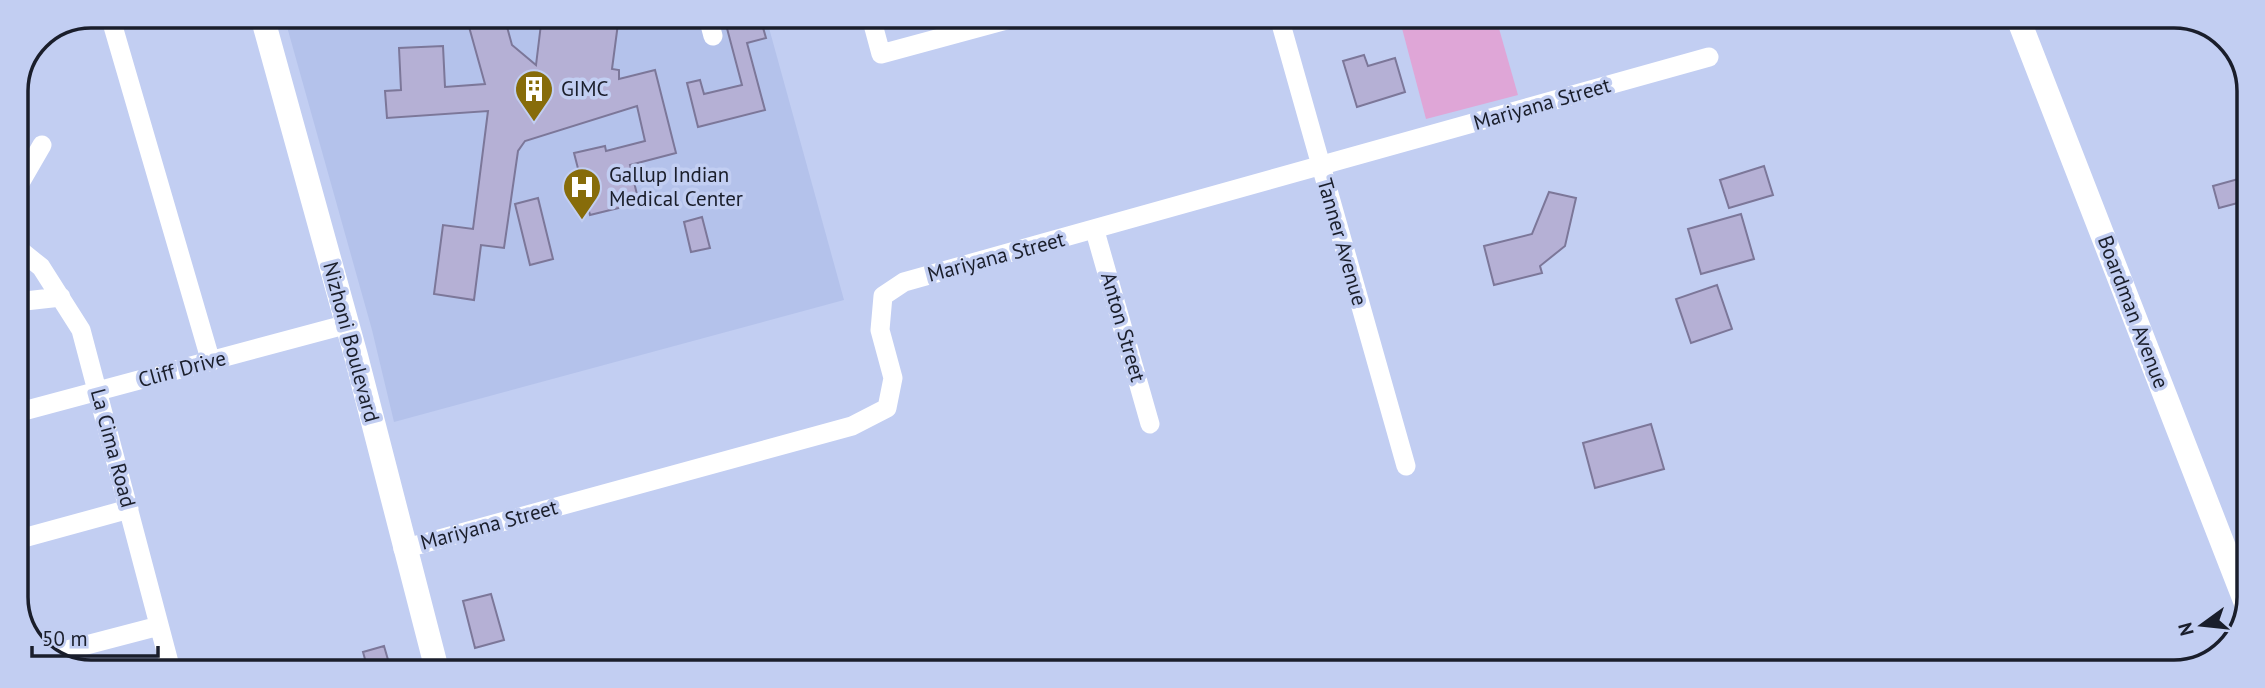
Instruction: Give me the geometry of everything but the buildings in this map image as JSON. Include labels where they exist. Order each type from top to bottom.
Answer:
[{"type":"main road","name":"Nizhoni Boulevard","points":[[265,28],[348,324],[403,549],[434,660]]},
{"type":"main road","name":"Boardman Avenue","points":[[2022,28],[2237,580]]},
{"type":"street","points":[[114,28],[211,362]]},
{"type":"street","points":[[711,28],[713,36]]},
{"type":"street","points":[[874,28],[881,54],[977,28]]},
{"type":"street","name":"Tanner Avenue","points":[[1282,28],[1406,466]]},
{"type":"street","name":"Mariyana Street","points":[[403,549],[852,426],[887,408],[893,378],[880,330],[883,296],[904,282],[1095,231],[1709,57]]},
{"type":"street","points":[[28,169],[42,145]]},
{"type":"street","name":"Anton Street","points":[[1095,231],[1150,424]]},
{"type":"street","name":"La Cima Road","points":[[28,257],[41,267],[81,330],[168,660]]},
{"type":"street","points":[[28,301],[61,297]]},
{"type":"street","name":"Cliff Drive","points":[[28,410],[348,324]]},
{"type":"street","points":[[28,537],[129,509]]},
{"type":"street","points":[[60,652],[159,626]]},
{"type":"shaded area","name":"Gallup Indian Medical Center","points":[[287,28],[769,28],[844,300],[394,422],[372,330]]},
{"type":"shaded area","points":[[1402,28],[1499,28],[1518,95],[1426,119]]},
{"type":"place","name":"GIMC","points":[[534,123]]},
{"type":"place","name":"Gallup Indian Medical Center","points":[[582,221]]}]
